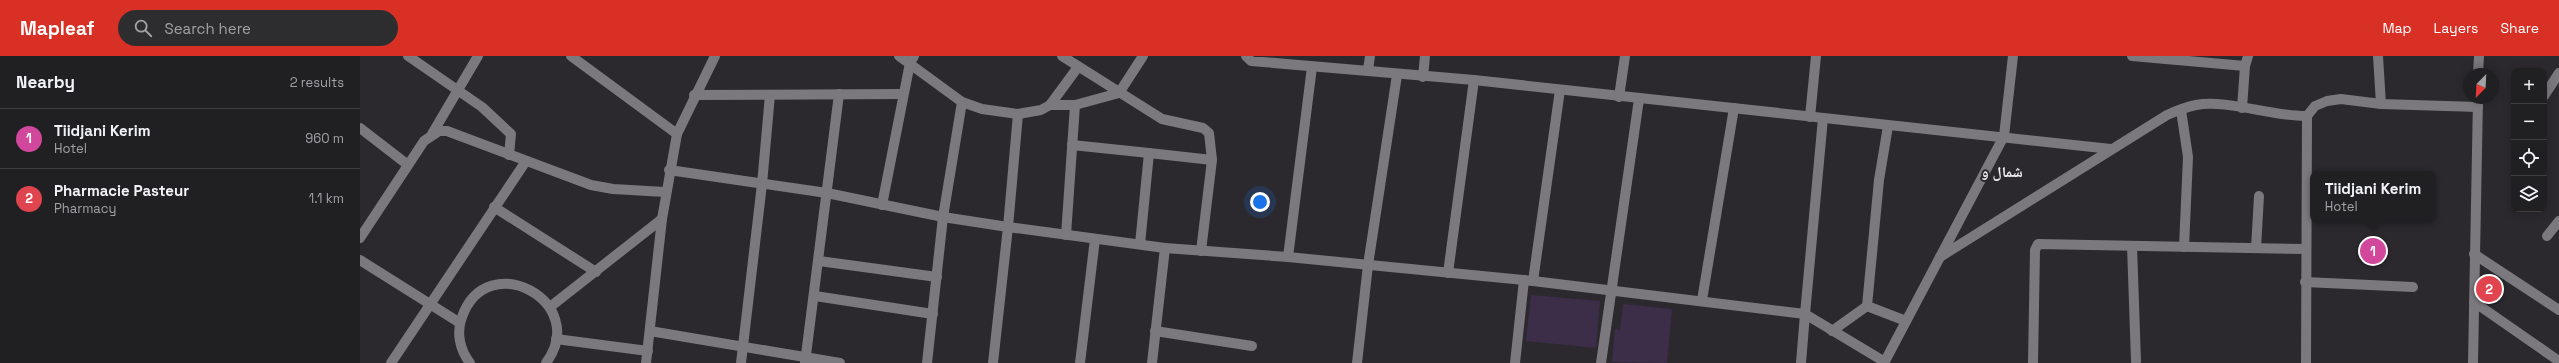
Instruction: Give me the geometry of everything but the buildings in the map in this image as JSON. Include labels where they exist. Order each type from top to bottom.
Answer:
[{"type":"street","points":[[408,56],[482,107],[511,134],[509,155]]},
{"type":"street","points":[[432,134],[457,89],[478,56]]},
{"type":"street","points":[[571,56],[677,134]]},
{"type":"street","points":[[646,363],[662,219],[669,170],[677,134],[694,95],[715,56]]},
{"type":"street","points":[[899,56],[912,59],[962,102],[982,109],[1018,114],[1041,110],[1050,105],[1078,67]]},
{"type":"street","points":[[1062,56],[1162,119],[1204,128],[1209,133],[1212,160],[1201,251]]},
{"type":"street","points":[[1050,105],[1075,105],[1119,93],[1143,56]]},
{"type":"street","points":[[1246,56],[1251,61],[1312,67],[1368,70],[1397,75],[1474,80],[1888,126],[2004,136],[2111,149]]},
{"type":"street","points":[[1368,70],[1370,56]]},
{"type":"street","points":[[1423,77],[1425,56]]},
{"type":"street","points":[[1619,97],[1625,56]]},
{"type":"street","points":[[1810,117],[1816,56]]},
{"type":"street","points":[[669,170],[826,193],[943,217],[1165,248],[1288,257],[1528,281],[1702,300],[1805,314],[1884,362],[2004,136],[2013,56]]},
{"type":"street","points":[[2132,56],[2246,61],[2242,108]]},
{"type":"street","points":[[2378,56],[2381,104]]},
{"type":"street","points":[[2478,56],[2478,68]]},
{"type":"street","points":[[882,205],[912,59]]},
{"type":"street","points":[[1288,257],[1312,67]]},
{"type":"street","points":[[2547,91],[2559,73]]},
{"type":"street","points":[[1357,363],[1368,265],[1397,75]]},
{"type":"street","points":[[1448,273],[1474,80]]},
{"type":"street","points":[[1515,363],[1560,90]]},
{"type":"street","points":[[805,360],[815,296],[826,193],[839,94]]},
{"type":"street","points":[[694,95],[904,94]]},
{"type":"street","points":[[742,363],[762,184],[770,95]]},
{"type":"street","points":[[1601,363],[1639,99]]},
{"type":"street","points":[[2306,363],[2305,282],[2310,191],[2307,116],[2315,106],[2327,101],[2341,99],[2381,104],[2463,103]]},
{"type":"street","points":[[927,363],[943,217],[962,102]]},
{"type":"street","points":[[1940,257],[2167,115],[2203,104],[2242,108],[2292,116],[2307,116]]},
{"type":"street","points":[[2473,363],[2478,104]]},
{"type":"street","points":[[1066,235],[1075,105]]},
{"type":"street","points":[[1702,300],[1734,108]]},
{"type":"street","points":[[2181,110],[2188,164],[2184,247]]},
{"type":"street","points":[[993,363],[1008,227],[1018,114]]},
{"type":"street","points":[[1801,363],[1823,118]]},
{"type":"street","points":[[1867,306],[1879,180],[1888,126]]},
{"type":"street","points":[[360,128],[408,165]]},
{"type":"street","points":[[360,237],[424,141],[432,134],[439,131],[447,132],[591,185],[613,189],[666,192]]},
{"type":"street","points":[[1072,145],[1212,160]]},
{"type":"street","points":[[1140,244],[1149,153]]},
{"type":"street","points":[[391,363],[432,304],[494,207],[526,162]]},
{"type":"street","points":[[2256,248],[2259,196]]},
{"type":"street","points":[[494,207],[596,272]]},
{"type":"street","points":[[550,307],[662,219]]},
{"type":"street","points":[[2547,236],[2559,221]]},
{"type":"street","points":[[1080,363],[1095,239]]},
{"type":"street","points":[[2033,363],[2035,250],[2038,244],[2306,248]]},
{"type":"street","points":[[2132,246],[2136,361]]},
{"type":"street","points":[[1152,363],[1165,248]]},
{"type":"street","points":[[2474,254],[2559,310]]},
{"type":"street","points":[[360,260],[460,323]]},
{"type":"street","points":[[819,260],[937,277]]},
{"type":"street","points":[[2305,282],[2413,287]]},
{"type":"street","points":[[470,363],[460,344],[460,323],[465,309],[474,297],[485,289],[499,284],[514,284],[528,288],[540,296],[550,307],[556,328],[556,339],[553,351],[546,363]]},
{"type":"street","points":[[815,296],[932,314]]},
{"type":"street","points":[[2474,302],[2556,359]]},
{"type":"street","points":[[1867,306],[1906,321]]},
{"type":"street","points":[[1832,330],[1867,306]]},
{"type":"street","points":[[650,331],[743,346],[805,360],[840,363]]},
{"type":"street","points":[[1155,331],[1252,346]]},
{"type":"street","points":[[556,339],[648,351]]},
{"type":"shaded area","points":[[1531,295],[1600,301],[1596,348],[1526,341]]},
{"type":"shaded area","points":[[1623,304],[1672,309],[1667,363],[1612,362],[1615,329],[1620,330]]},
{"type":"place","name":"Tiidjani Kerim","points":[[2373,251]]},
{"type":"place","name":"Pharmacie Pasteur","points":[[2489,289]]},
{"type":"district","name":"شمال و","points":[[2002,171]]}]
